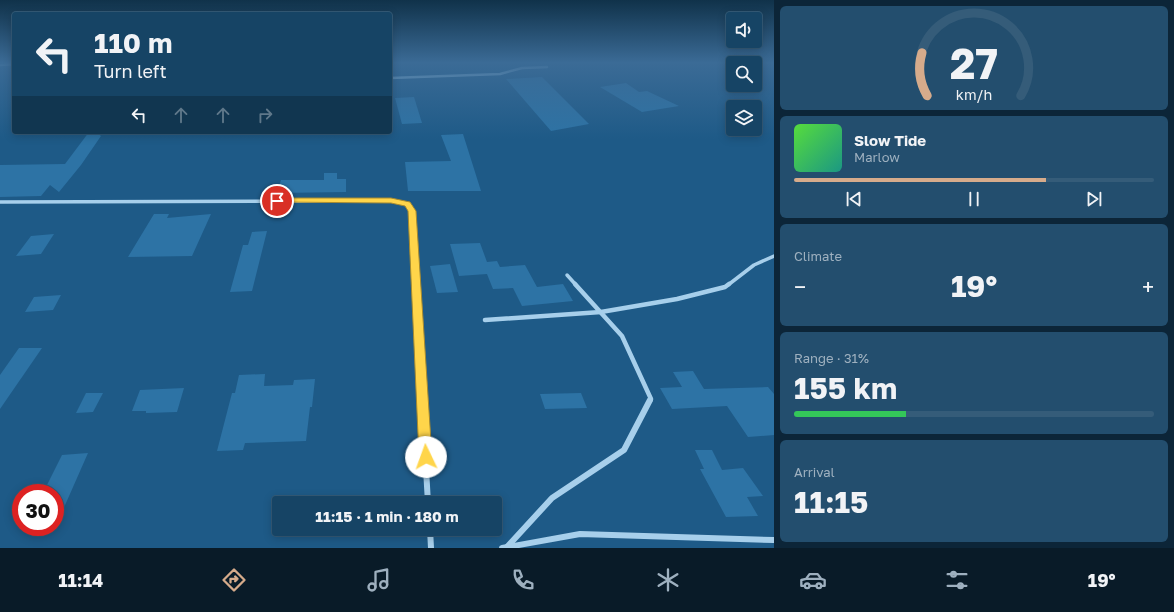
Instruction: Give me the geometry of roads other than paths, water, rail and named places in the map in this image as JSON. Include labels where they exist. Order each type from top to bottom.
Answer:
[{"type":"street","points":[[0,202],[391,201],[407,204],[412,211],[428,496]]},
{"type":"street","points":[[485,320],[601,312],[677,299],[725,287],[754,265],[774,256]]},
{"type":"street","points":[[505,548],[552,498],[624,450],[651,398],[622,336],[567,275]]},
{"type":"street","points":[[505,548],[580,534],[774,540]]},
{"type":"street","points":[[430,536],[431,548]]}]
